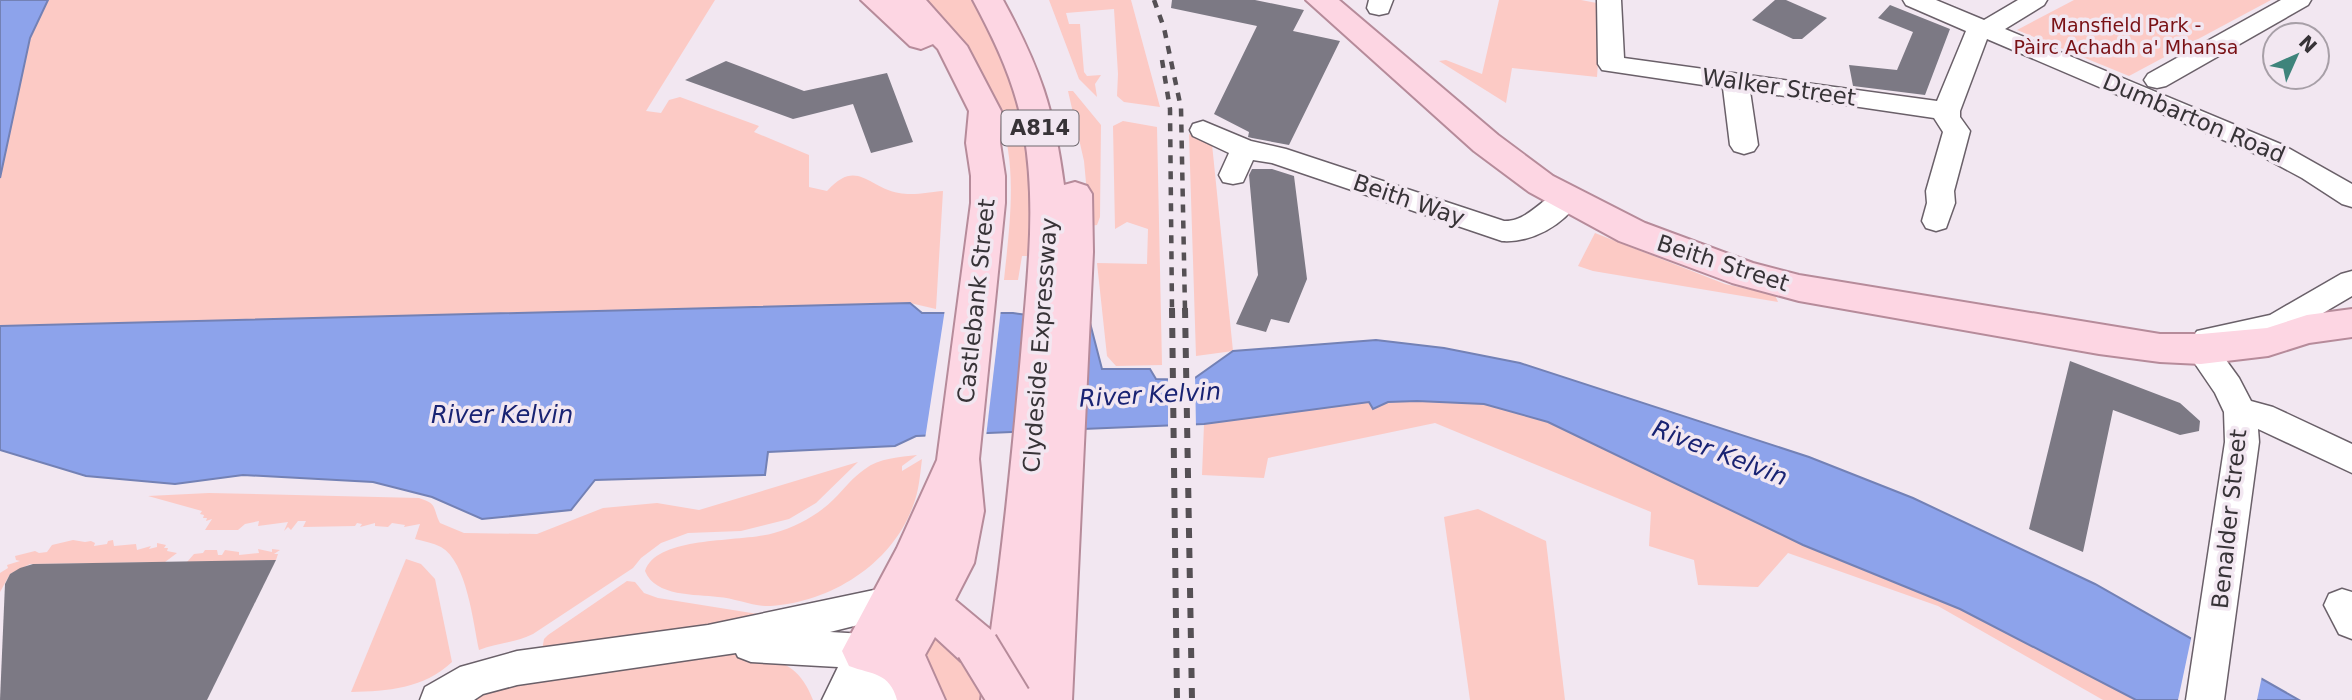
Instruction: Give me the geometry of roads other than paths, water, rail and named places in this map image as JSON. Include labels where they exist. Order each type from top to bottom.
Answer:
[{"type":"main road","name":"Castlebank Street","points":[[876,0],[944,54]]},
{"type":"main road","name":"Castlebank Street","points":[[882,655],[944,608],[963,511],[958,459],[988,203],[988,176],[983,143],[964,115],[937,27],[910,0]]},
{"type":"main road","name":"Clydeside Expressway","points":[[988,0],[1022,68],[1041,134],[1050,217],[1061,259]]},
{"type":"main road","name":"Clydeside Expressway","points":[[1013,0],[1044,59],[1066,134],[1076,206],[1061,259],[1043,530],[1048,700]]},
{"type":"main road","name":"Beith Street","points":[[1321,0],[1486,143],[1566,199],[1660,244],[1773,282],[2099,340],[2201,349],[2267,342],[2307,329],[2352,323]]},
{"type":"main road","name":"Castlebank Street","points":[[944,608],[934,518],[958,459]]},
{"type":"main road","name":"Clydeside Expressway","points":[[1007,700],[1043,530]]},
{"type":"main road","name":"A814","points":[[944,608],[1007,700]]},
{"type":"main road","points":[[882,655],[909,672],[921,700]]},
{"type":"street","name":"Walker Street","points":[[1609,0],[1611,64],[1947,111]]},
{"type":"street","name":"Dumbarton Road","points":[[1914,0],[2273,150],[2345,183]]},
{"type":"street","points":[[1936,221],[1941,203],[1940,191],[1957,131],[1948,118],[1947,111],[1975,36],[2035,0]]},
{"type":"street","points":[[2157,80],[2299,0]]},
{"type":"street","points":[[1735,81],[1744,145]]},
{"type":"street","name":"Beith Way","points":[[1203,130],[1244,149],[1276,155],[1488,227],[1515,233],[1536,226],[1566,199]]},
{"type":"street","points":[[1233,175],[1244,149]]},
{"type":"street","points":[[2201,349],[2208,339],[2278,325],[2352,282]]},
{"type":"street","name":"Benalder Street","points":[[2201,349],[2228,387],[2240,412],[2242,442],[2215,646],[2205,700]]},
{"type":"street","points":[[2240,412],[2261,416],[2352,458]]},
{"type":"street","points":[[439,700],[474,680],[517,668],[944,608]]},
{"type":"street","points":[[708,642],[882,655]]},
{"type":"street","points":[[841,700],[882,655]]},
{"type":"street","points":[[876,700],[882,655]]},
{"type":"water","points":[[0,0],[48,0],[30,38],[0,178]]},
{"type":"water","name":"River Kelvin","points":[[910,303],[922,313],[1013,313],[1090,323],[1102,369],[1150,369],[1156,379],[1192,380],[1233,351],[1376,340],[1444,348],[1520,363],[1809,457],[1913,498],[2095,584],[2299,700],[2136,700],[1960,609],[1803,545],[1548,422],[1484,404],[1388,402],[1373,409],[1369,402],[1204,424],[916,436],[895,446],[768,452],[765,475],[595,480],[571,510],[482,519],[432,497],[373,482],[243,475],[175,484],[86,476],[0,450],[0,326]]},
{"type":"railway","points":[[1154,0],[1164,28],[1181,108],[1185,310]]},
{"type":"railway","points":[[1162,60],[1170,109],[1172,310]]},
{"type":"railway","points":[[1172,308],[1177,700]]},
{"type":"railway","points":[[1185,308],[1192,700]]},
{"type":"park label","name":"Mansfield Park - Pàirc Achadh a' Mhansa","points":[[2126,36]]}]
